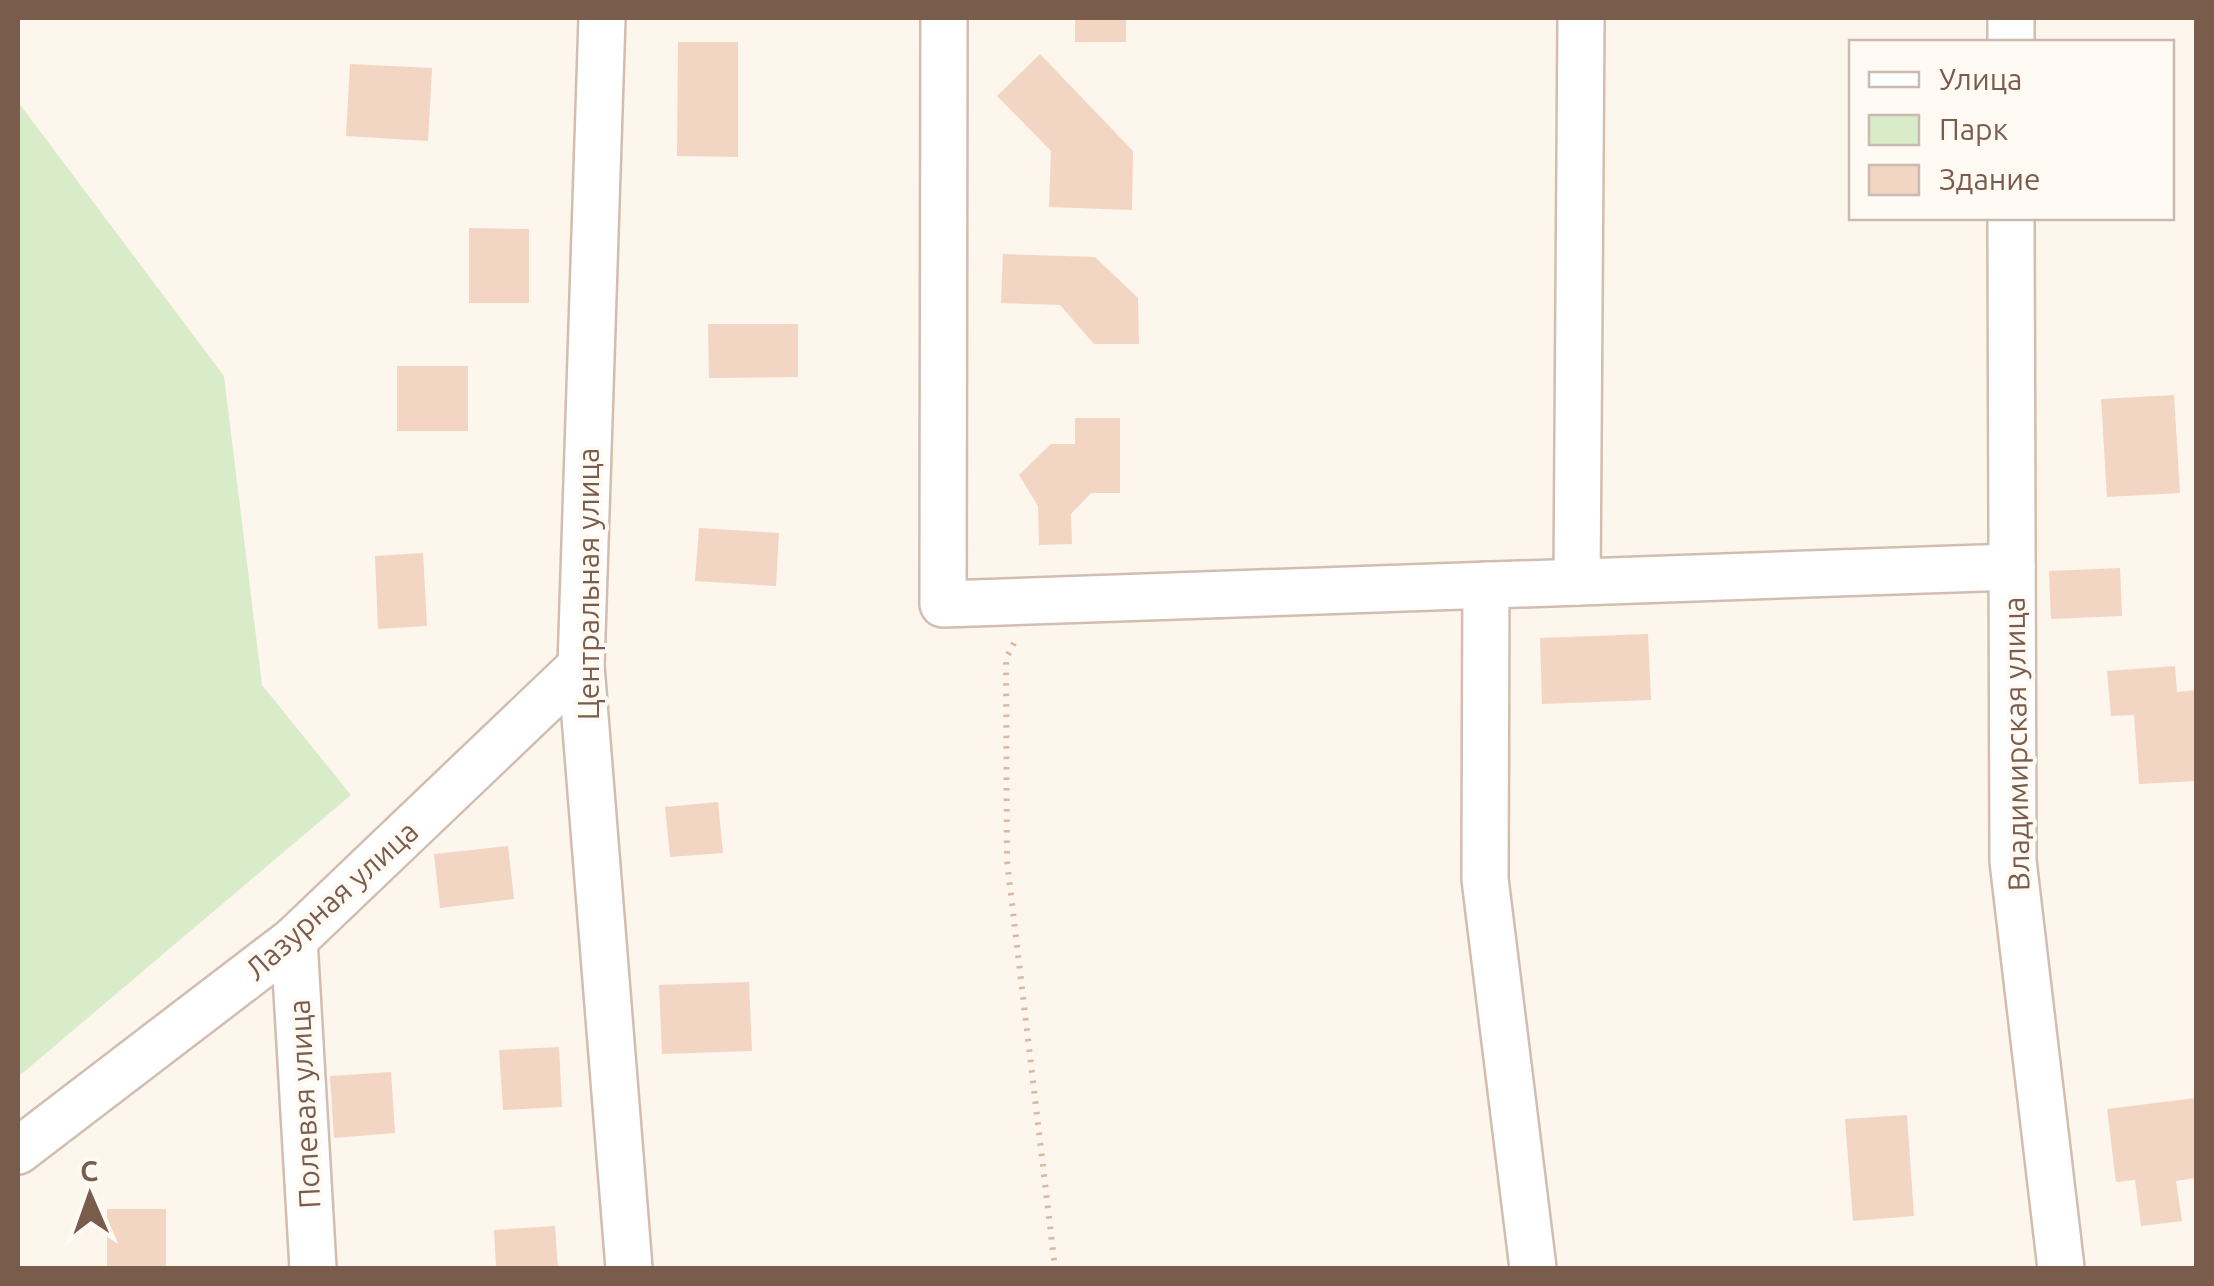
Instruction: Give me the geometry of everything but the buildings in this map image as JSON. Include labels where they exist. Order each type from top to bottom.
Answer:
[{"type":"street","name":"Центральная улица","points":[[602,18],[582,666],[629,1268]]},
{"type":"street","points":[[944,18],[943,604],[2012,567]]},
{"type":"street","points":[[1577,582],[1581,18]]},
{"type":"street","name":"Владимирская улица","points":[[2012,220],[2014,860],[2061,1268]]},
{"type":"street","points":[[1486,586],[1486,879],[1533,1268]]},
{"type":"street","name":"Лазурная улица","points":[[18,1152],[294,940],[582,666]]},
{"type":"street","name":"Полевая улица","points":[[294,940],[313,1268]]},
{"type":"path","points":[[1035,601],[1006,659],[1007,862],[1055,1268]]},
{"type":"green space","points":[[18,102],[224,376],[262,685],[351,795],[18,1077]]}]
